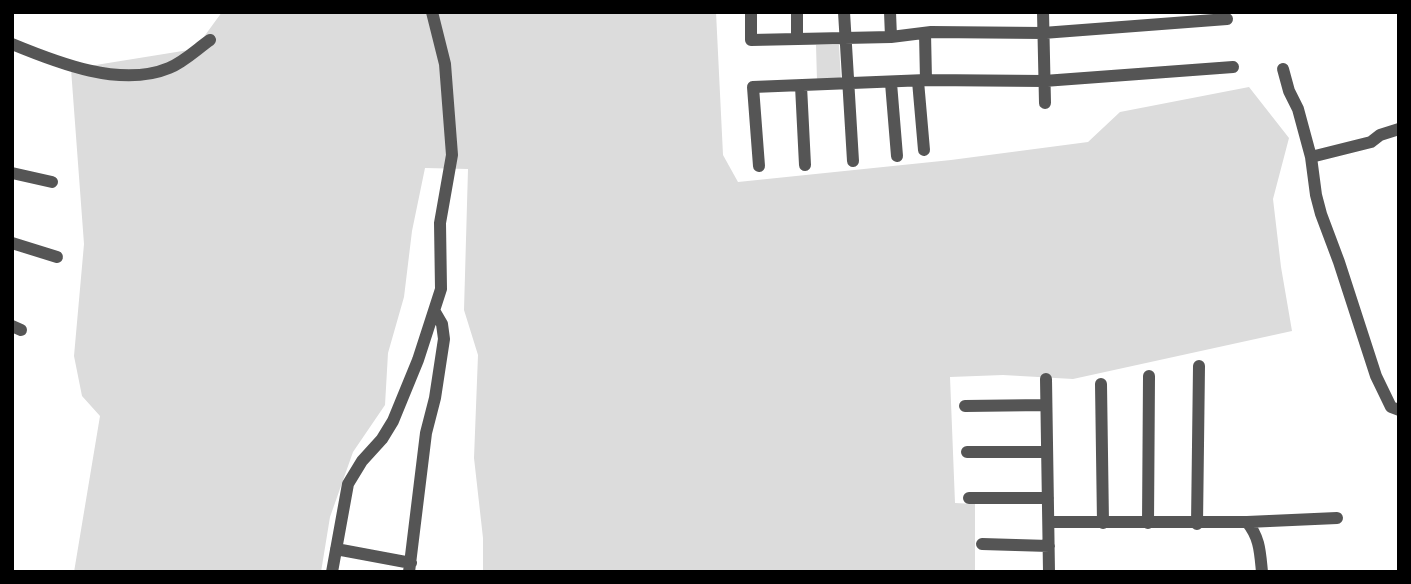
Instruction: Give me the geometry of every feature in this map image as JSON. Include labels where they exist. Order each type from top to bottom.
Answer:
[{"type":"street","points":[[332,572],[348,485],[362,461],[382,439],[393,421],[441,289],[440,223],[452,155],[445,65],[432,12]]},
{"type":"street","points":[[751,12],[751,40],[891,37],[928,33],[1043,33],[1227,19]]},
{"type":"street","points":[[797,12],[797,39]]},
{"type":"street","points":[[844,12],[853,161]]},
{"type":"street","points":[[890,12],[891,37]]},
{"type":"street","points":[[1042,12],[1045,103]]},
{"type":"street","points":[[924,150],[922,80],[928,33]]},
{"type":"street","points":[[12,44],[53,60],[125,77],[170,68],[210,40]]},
{"type":"street","points":[[759,166],[753,87],[922,80],[1044,81],[1233,67]]},
{"type":"street","points":[[1283,69],[1289,91],[1298,109],[1311,157],[1321,214],[1376,376],[1391,407],[1399,410]]},
{"type":"street","points":[[891,83],[897,156]]},
{"type":"street","points":[[801,86],[805,165]]},
{"type":"street","points":[[1311,157],[1371,142],[1380,135],[1399,129]]},
{"type":"street","points":[[12,173],[52,182]]},
{"type":"street","points":[[12,243],[57,257]]},
{"type":"street","points":[[336,549],[410,567],[426,433],[435,398],[444,338],[442,324],[435,311]]},
{"type":"street","points":[[1197,524],[1199,366]]},
{"type":"street","points":[[1149,376],[1149,523]]},
{"type":"street","points":[[1045,379],[1049,572]]},
{"type":"street","points":[[1101,384],[1103,523]]},
{"type":"street","points":[[965,406],[1046,405]]},
{"type":"street","points":[[967,452],[1047,452]]},
{"type":"street","points":[[969,498],[1048,498]]},
{"type":"street","points":[[1049,522],[1197,524],[1337,518]]},
{"type":"street","points":[[1247,522],[1256,533],[1260,545],[1262,572]]},
{"type":"street","points":[[982,544],[1049,546]]},
{"type":"shaded area","points":[[222,12],[716,12],[723,155],[738,182],[951,160],[1088,142],[1120,112],[1249,87],[1289,138],[1273,199],[1292,331],[1073,379],[1003,375],[950,377],[955,503],[975,504],[975,572],[483,572],[483,538],[474,458],[478,355],[464,310],[468,169],[425,168],[412,231],[404,297],[388,353],[385,405],[353,452],[330,517],[321,572],[74,572],[100,416],[82,396],[74,356],[84,244],[71,69],[195,49]]},
{"type":"shaded area","points":[[816,45],[839,45],[841,80],[817,81]]}]
